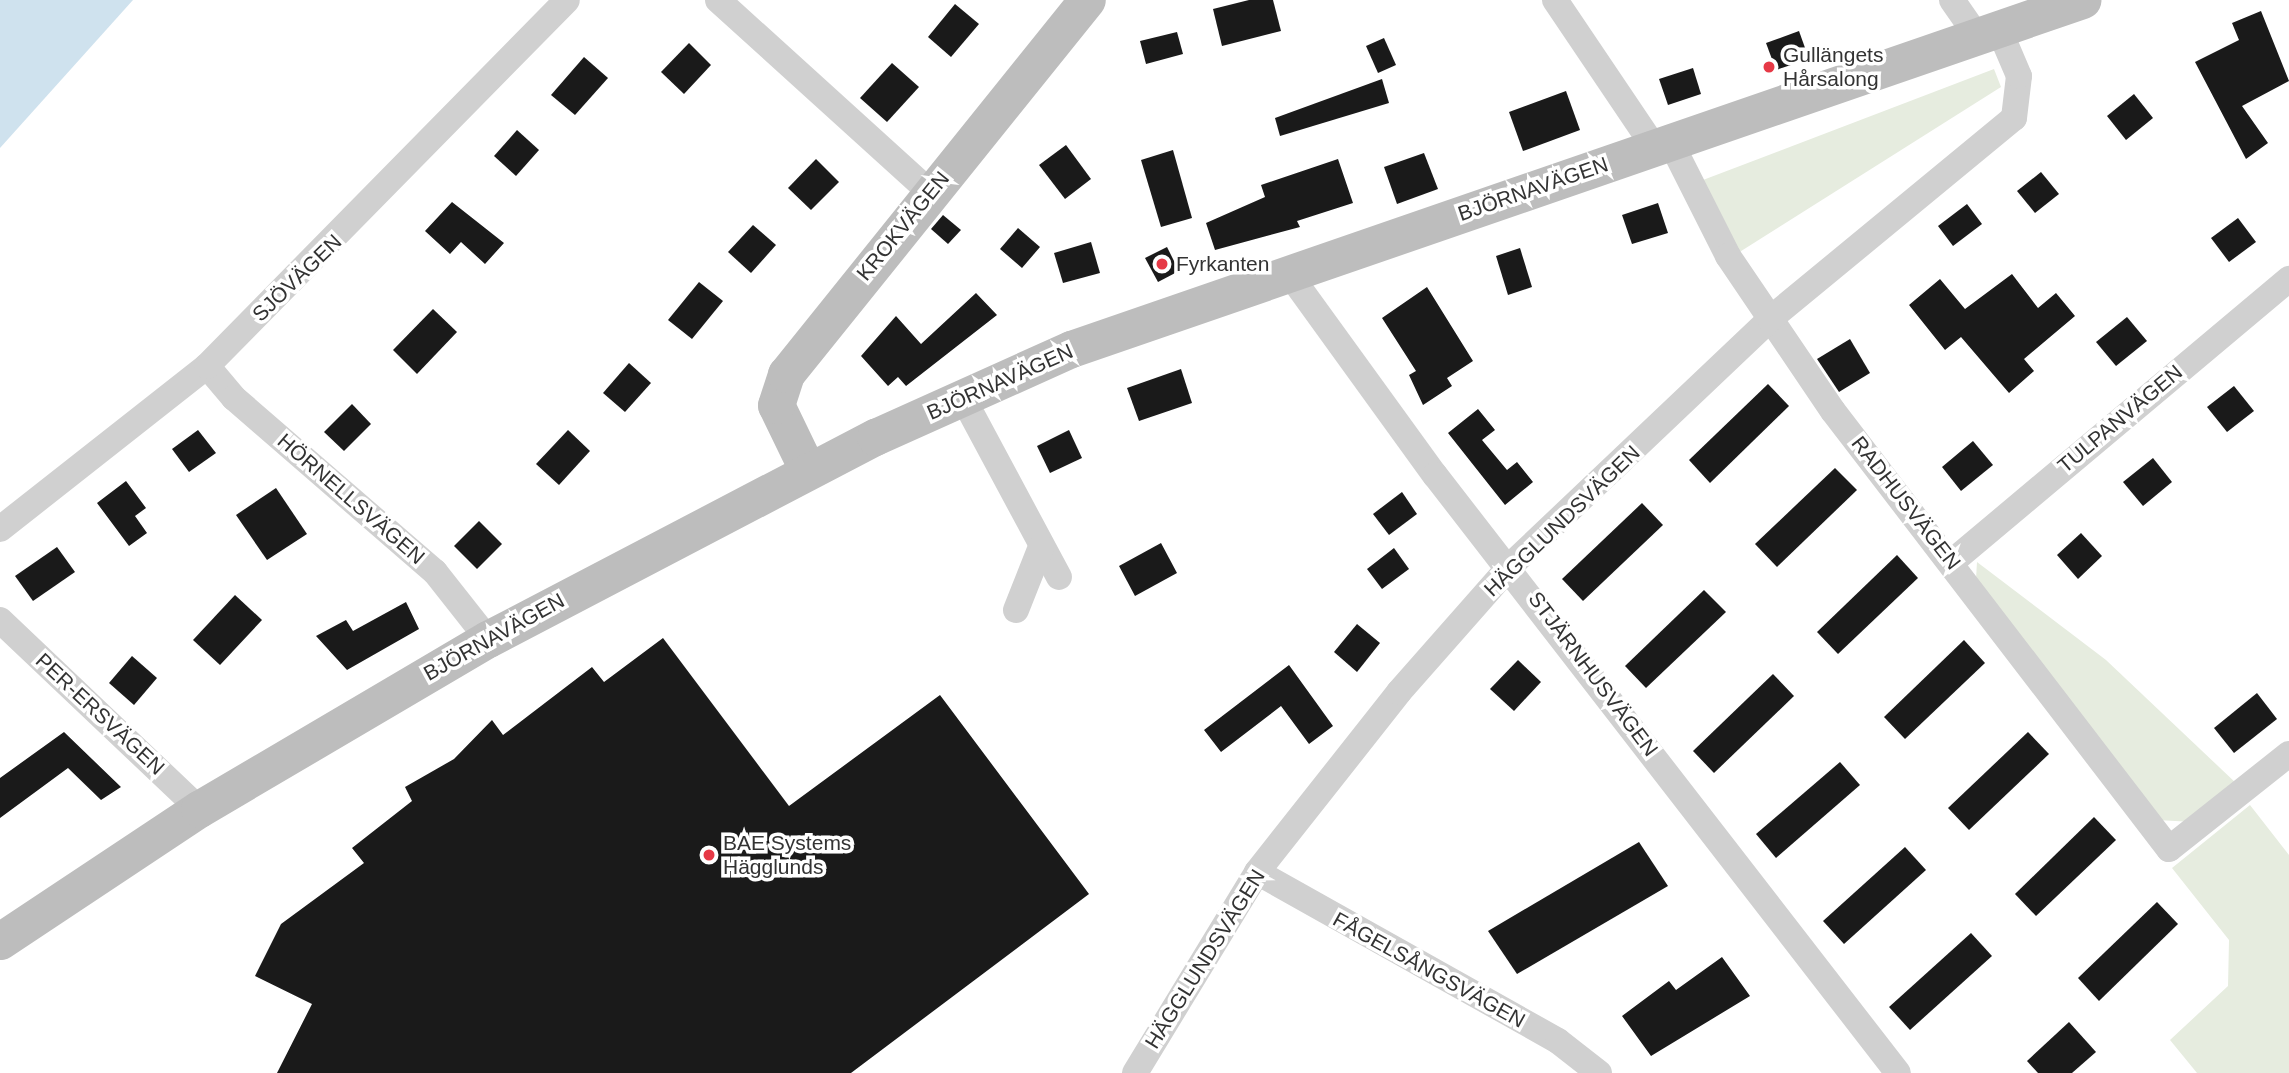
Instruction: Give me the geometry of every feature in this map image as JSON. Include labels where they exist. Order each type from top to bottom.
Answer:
[{"type":"main road","name":"KROKVÄGEN","points":[[807,469],[780,418],[781,384],[930,192],[1087,0]]},
{"type":"main road","name":"BJÖRNAVÄGEN","points":[[0,941],[199,809],[488,639],[807,469],[1071,349],[2082,0]]},
{"type":"street","name":"SJÖVÄGEN","points":[[0,528],[207,366],[567,0]]},
{"type":"street","points":[[718,0],[930,192]]},
{"type":"street","name":"RADHUSVÄGEN","points":[[1555,0],[1662,144],[1728,256],[1770,319],[2169,849],[2289,754]]},
{"type":"street","name":"HÄGGLUNDSVÄGEN","points":[[1135,1073],[1257,872],[1399,692],[1510,566],[1770,319],[2014,118],[2019,76],[1988,33],[1952,0]]},
{"type":"street","name":"STJÄRNHUSVÄGEN","points":[[1290,275],[1435,475],[1510,566],[1898,1073]]},
{"type":"street","name":"TULPANVÄGEN","points":[[1953,561],[2289,279]]},
{"type":"street","name":"HÖRNELLSVÄGEN","points":[[207,366],[234,398],[435,572],[488,639]]},
{"type":"street","points":[[963,398],[1059,577]]},
{"type":"street","points":[[1016,611],[1041,547]]},
{"type":"street","name":"PER-ERSVÄGEN","points":[[0,620],[199,809]]},
{"type":"street","name":"FÅGELSÅNGSVÄGEN","points":[[1257,872],[1558,1041],[1599,1073]]},
{"type":"shaded area","points":[[1994,69],[2001,87],[1738,253],[1703,180]]},
{"type":"shaded area","points":[[1977,562],[2106,660],[2237,784],[2193,822],[2157,820],[1976,579]]},
{"type":"shaded area","points":[[2250,805],[2289,855],[2289,1073],[2197,1073],[2170,1040],[2228,986],[2229,940],[2172,868]]},
{"type":"water","points":[[0,0],[133,0],[0,148]]},
{"type":"building","points":[[1249,0],[1273,0],[1281,31],[1222,46],[1213,9]]},
{"type":"building","points":[[955,4],[979,24],[951,57],[928,37]]},
{"type":"building","points":[[2261,11],[2289,81],[2242,106],[2268,143],[2246,159],[2195,62],[2239,40],[2232,23]]},
{"type":"building","points":[[1799,31],[1809,59],[1776,70],[1766,43]]},
{"type":"building","points":[[1177,32],[1183,54],[1146,64],[1140,41]]},
{"type":"building","points":[[1384,38],[1396,65],[1378,73],[1366,46]]},
{"type":"building","points":[[689,43],[711,65],[684,94],[661,72]]},
{"type":"building","points":[[584,57],[608,78],[575,115],[551,95]]},
{"type":"building","points":[[892,63],[919,87],[887,122],[860,98]]},
{"type":"building","points":[[1693,68],[1701,94],[1668,105],[1659,79]]},
{"type":"building","points":[[1382,79],[1389,103],[1280,136],[1275,118]]},
{"type":"building","points":[[1566,91],[1580,130],[1523,151],[1509,112]]},
{"type":"building","points":[[2134,94],[2153,118],[2126,140],[2107,116]]},
{"type":"building","points":[[517,130],[539,150],[516,176],[494,156]]},
{"type":"building","points":[[1066,145],[1091,179],[1065,199],[1039,165]]},
{"type":"building","points":[[1173,150],[1192,218],[1161,227],[1141,160]]},
{"type":"building","points":[[1424,153],[1438,189],[1397,204],[1384,167]]},
{"type":"building","points":[[816,159],[839,182],[811,210],[788,188]]},
{"type":"building","points":[[1338,159],[1353,203],[1297,221],[1300,227],[1215,250],[1206,223],[1265,197],[1261,185]]},
{"type":"building","points":[[2041,172],[2059,194],[2035,213],[2017,191]]},
{"type":"building","points":[[452,202],[504,243],[485,264],[461,242],[450,254],[425,231]]},
{"type":"building","points":[[1658,203],[1668,233],[1632,244],[1622,215]]},
{"type":"building","points":[[1967,204],[1982,224],[1953,246],[1938,226]]},
{"type":"building","points":[[943,215],[961,230],[948,244],[931,229]]},
{"type":"building","points":[[2238,218],[2256,242],[2229,262],[2211,238]]},
{"type":"building","points":[[753,225],[776,245],[751,273],[728,252]]},
{"type":"building","points":[[1018,228],[1040,247],[1022,268],[1000,249]]},
{"type":"building","points":[[1091,242],[1100,273],[1063,283],[1054,253]]},
{"type":"building","name":"Fyrkanten","points":[[1167,247],[1179,271],[1158,282],[1145,258]]},
{"type":"building","points":[[1520,248],[1532,287],[1508,295],[1496,256]]},
{"type":"building","points":[[2012,274],[2038,308],[2056,293],[2075,316],[2024,359],[2034,371],[2009,393],[1961,337],[1945,350],[1909,305],[1940,279],[1965,309]]},
{"type":"building","points":[[699,282],[723,301],[692,339],[668,320]]},
{"type":"building","points":[[1427,287],[1473,361],[1447,378],[1452,386],[1423,405],[1409,375],[1416,371],[1382,318]]},
{"type":"building","points":[[976,293],[997,315],[906,386],[898,377],[888,386],[861,356],[896,316],[921,344]]},
{"type":"building","points":[[433,309],[457,332],[417,374],[393,350]]},
{"type":"building","points":[[2127,317],[2147,341],[2116,366],[2096,342]]},
{"type":"building","points":[[1850,339],[1870,373],[1839,392],[1817,359]]},
{"type":"building","points":[[629,363],[651,383],[625,412],[603,393]]},
{"type":"building","points":[[1181,369],[1192,403],[1139,421],[1127,388]]},
{"type":"building","points":[[1768,384],[1789,406],[1710,483],[1689,460]]},
{"type":"building","points":[[2234,386],[2254,411],[2227,432],[2207,407]]},
{"type":"building","points":[[352,404],[371,424],[344,451],[324,432]]},
{"type":"building","points":[[1478,409],[1495,430],[1482,440],[1507,470],[1517,462],[1533,482],[1505,505],[1448,433]]},
{"type":"building","points":[[198,430],[216,453],[189,472],[172,449]]},
{"type":"building","points":[[568,430],[590,451],[559,485],[536,464]]},
{"type":"building","points":[[1069,430],[1082,458],[1050,473],[1037,446]]},
{"type":"building","points":[[1973,441],[1993,465],[1961,491],[1942,467]]},
{"type":"building","points":[[2153,458],[2172,482],[2143,506],[2123,482]]},
{"type":"building","points":[[1835,468],[1857,490],[1777,567],[1755,544]]},
{"type":"building","points":[[126,481],[146,508],[135,516],[147,533],[129,546],[97,503]]},
{"type":"building","points":[[276,488],[307,534],[267,560],[236,515]]},
{"type":"building","points":[[1402,492],[1417,514],[1389,535],[1373,514]]},
{"type":"building","points":[[1642,503],[1663,525],[1583,601],[1562,579]]},
{"type":"building","points":[[479,521],[502,544],[477,569],[454,546]]},
{"type":"building","points":[[2081,533],[2102,556],[2078,579],[2057,555]]},
{"type":"building","points":[[1161,543],[1177,573],[1135,596],[1119,566]]},
{"type":"building","points":[[57,547],[75,572],[33,601],[15,576]]},
{"type":"building","points":[[1394,548],[1409,569],[1382,589],[1367,569]]},
{"type":"building","points":[[1897,555],[1918,578],[1838,654],[1817,632]]},
{"type":"building","points":[[1704,590],[1726,612],[1646,688],[1625,666]]},
{"type":"building","points":[[235,595],[262,620],[220,665],[193,640]]},
{"type":"building","points":[[406,602],[419,629],[347,670],[316,636],[346,620],[353,631]]},
{"type":"building","points":[[1357,624],[1380,643],[1357,672],[1334,652]]},
{"type":"building","name":"BAE Systems Hägglunds","points":[[663,638],[789,806],[940,695],[1089,894],[851,1073],[277,1073],[312,1004],[255,976],[281,924],[364,863],[352,848],[412,801],[405,787],[454,759],[492,720],[503,735],[592,667],[604,682]]},
{"type":"building","points":[[1964,640],[1985,663],[1905,739],[1884,717]]},
{"type":"building","points":[[132,656],[157,678],[134,705],[109,683]]},
{"type":"building","points":[[1518,660],[1541,682],[1514,711],[1490,689]]},
{"type":"building","points":[[1289,665],[1333,726],[1309,744],[1281,706],[1221,752],[1204,730]]},
{"type":"building","points":[[1773,674],[1794,696],[1714,773],[1693,751]]},
{"type":"building","points":[[2257,693],[2277,719],[2234,753],[2214,728]]},
{"type":"building","points":[[64,732],[121,787],[101,800],[68,768],[0,818],[0,778]]},
{"type":"building","points":[[2028,732],[2049,754],[1969,830],[1948,808]]},
{"type":"building","points":[[1840,762],[1860,785],[1776,858],[1756,834]]},
{"type":"building","points":[[2094,817],[2116,840],[2036,916],[2015,894]]},
{"type":"building","points":[[1639,842],[1668,886],[1517,974],[1488,931]]},
{"type":"building","points":[[1905,847],[1926,870],[1844,944],[1823,921]]},
{"type":"building","points":[[2157,902],[2178,924],[2099,1001],[2078,978]]},
{"type":"building","points":[[1971,933],[1992,956],[1910,1030],[1889,1007]]},
{"type":"building","points":[[1722,957],[1750,996],[1651,1056],[1622,1016],[1669,981],[1676,990]]},
{"type":"building","points":[[2069,1022],[2096,1052],[2072,1073],[2038,1073],[2027,1061]]},
{"type":"place","name":"Gullängets Hårsalong","points":[[1769,67]]},
{"type":"place","name":"Fyrkanten","points":[[1162,264]]},
{"type":"place","name":"BAE Systems Hägglunds","points":[[709,855]]}]
